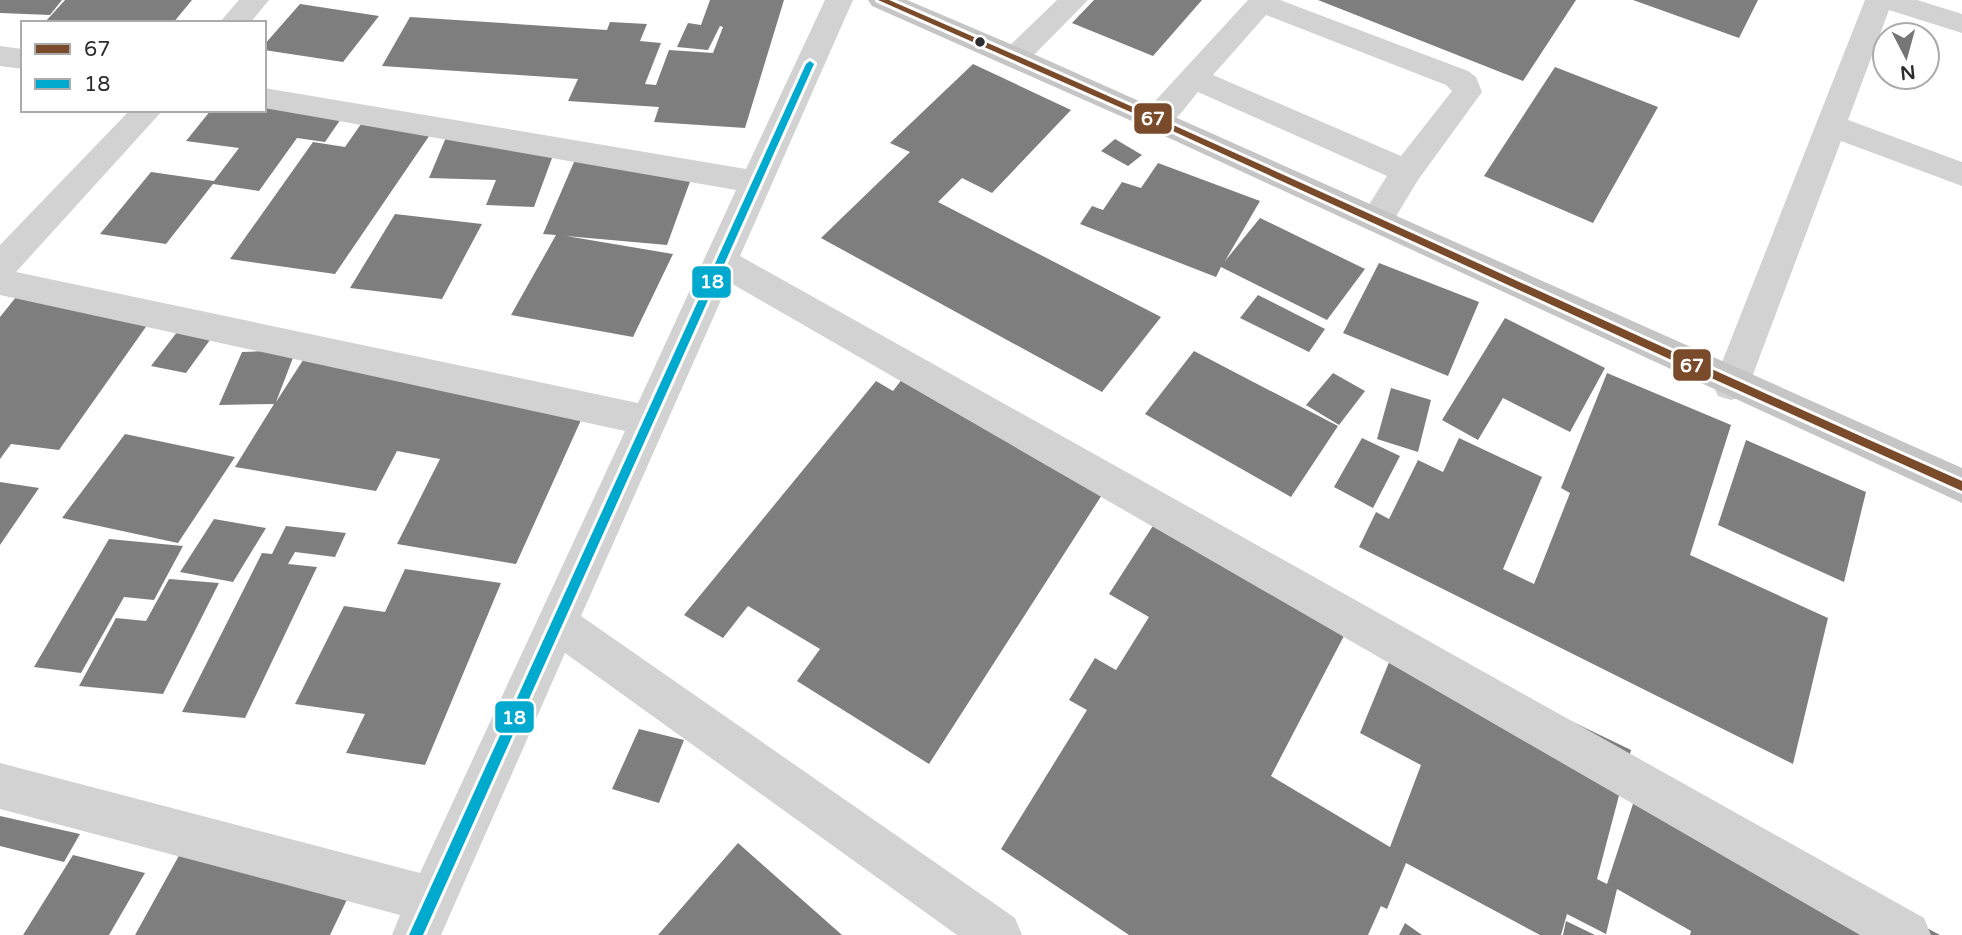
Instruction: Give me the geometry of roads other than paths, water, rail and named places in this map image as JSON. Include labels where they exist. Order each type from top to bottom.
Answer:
[{"type":"main road","points":[[883,0],[1377,219],[1731,385],[1962,486]]},
{"type":"street","points":[[235,21],[255,0]]},
{"type":"street","points":[[0,786],[424,917],[839,0]]},
{"type":"street","points":[[1015,57],[1074,0]]},
{"type":"street","points":[[1731,385],[1879,0]]},
{"type":"street","points":[[1887,0],[1962,24]]},
{"type":"street","points":[[1156,120],[1263,1],[1457,78],[1465,84],[1467,92],[1377,219]]},
{"type":"street","points":[[0,56],[21,59]]},
{"type":"street","points":[[1193,78],[1408,172]]},
{"type":"street","points":[[266,98],[756,182]]},
{"type":"street","points":[[0,267],[146,112]]},
{"type":"street","points":[[1830,125],[1962,174]]},
{"type":"street","points":[[721,261],[1907,935]]},
{"type":"street","points":[[0,282],[649,421]]},
{"type":"street","points":[[557,623],[998,935]]}]
